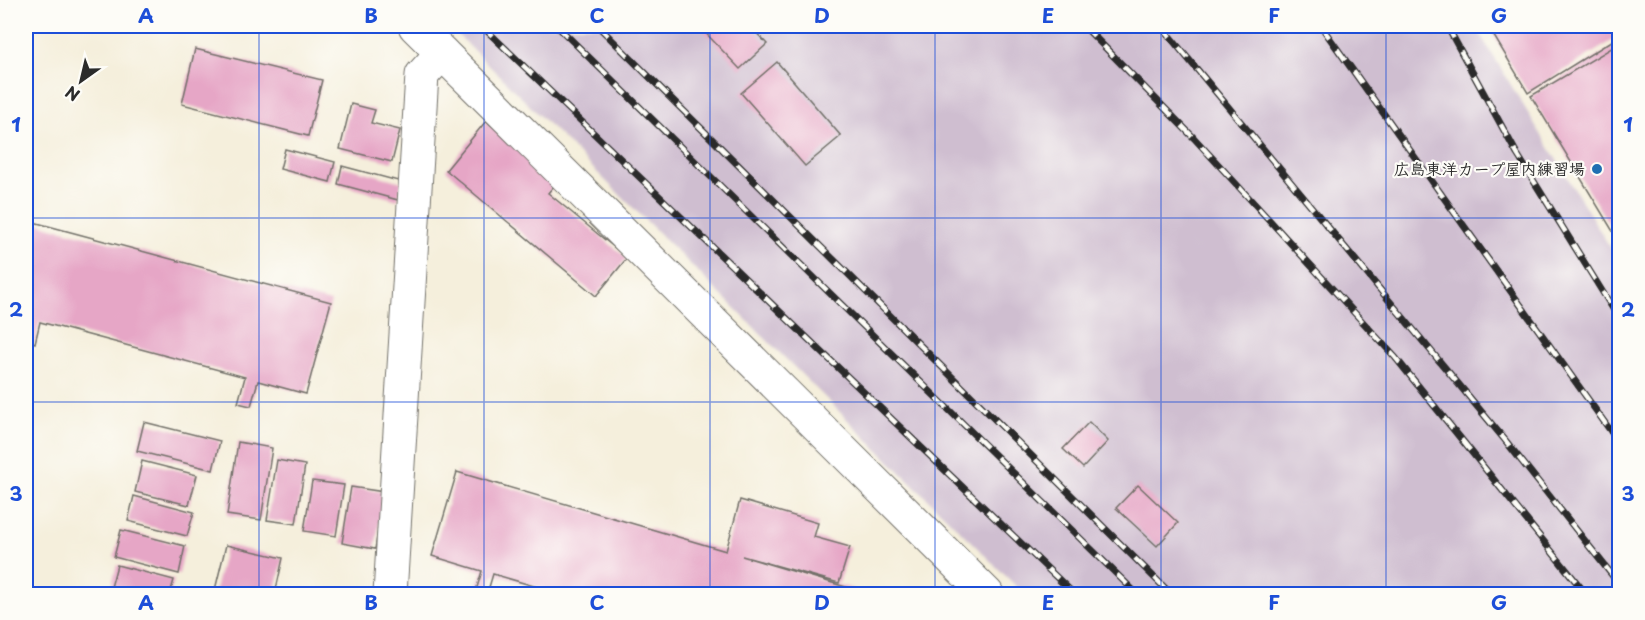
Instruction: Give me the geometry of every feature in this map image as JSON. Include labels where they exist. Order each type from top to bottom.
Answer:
[{"type":"street","points":[[415,26],[987,594]]},
{"type":"street","points":[[390,594],[422,75],[442,53]]},
{"type":"shaded area","points":[[449,26],[1475,26],[1619,262],[1619,594],[1024,594]]},
{"type":"building","points":[[699,26],[750,26],[767,44],[740,69]]},
{"type":"building","points":[[1488,26],[1620,26],[1620,36],[1528,93]]},
{"type":"building","name":"広島東洋カープ屋内練習場","points":[[1620,43],[1620,243],[1531,96]]},
{"type":"building","points":[[195,49],[322,80],[308,136],[182,104]]},
{"type":"building","points":[[777,62],[841,136],[805,166],[741,93]]},
{"type":"building","points":[[351,104],[375,110],[371,123],[400,130],[392,162],[340,149]]},
{"type":"building","points":[[486,121],[558,181],[548,193],[627,258],[596,296],[446,170]]},
{"type":"building","points":[[285,149],[335,162],[330,182],[280,169]]},
{"type":"building","points":[[342,166],[402,182],[398,200],[338,184]]},
{"type":"building","points":[[26,220],[331,302],[306,394],[258,381],[251,406],[238,403],[245,377],[40,322],[35,343],[26,340]]},
{"type":"building","points":[[144,422],[220,441],[213,470],[137,451]]},
{"type":"building","points":[[1089,422],[1108,441],[1083,468],[1063,449]]},
{"type":"building","points":[[238,442],[272,448],[261,520],[227,515]]},
{"type":"building","points":[[277,460],[305,465],[296,524],[267,520]]},
{"type":"building","points":[[142,461],[197,475],[189,505],[135,492]]},
{"type":"building","points":[[457,472],[726,551],[740,500],[818,523],[814,537],[850,547],[839,583],[742,556],[869,594],[561,594],[493,574],[487,594],[475,594],[482,571],[432,556]]},
{"type":"building","points":[[312,481],[344,485],[336,536],[304,531]]},
{"type":"building","points":[[1138,485],[1178,523],[1157,546],[1116,508]]},
{"type":"building","points":[[351,487],[384,492],[375,549],[342,543]]},
{"type":"building","points":[[134,496],[194,512],[187,536],[128,521]]},
{"type":"building","points":[[121,530],[185,546],[179,574],[114,557]]},
{"type":"building","points":[[226,545],[283,558],[275,594],[214,594]]},
{"type":"building","points":[[117,565],[174,580],[170,594],[125,594],[110,591]]},
{"type":"building","points":[[299,588],[333,593],[333,594],[298,594]]},
{"type":"railway","points":[[482,26],[1074,594]]},
{"type":"railway","points":[[557,26],[1137,594]]},
{"type":"railway","points":[[598,26],[1171,594]]},
{"type":"railway","points":[[1084,26],[1194,138],[1395,357],[1586,594]]},
{"type":"railway","points":[[1161,26],[1505,440],[1620,585]]},
{"type":"railway","points":[[1321,26],[1620,444]]},
{"type":"railway","points":[[1447,26],[1517,154],[1620,320]]},
{"type":"place","name":"広島東洋カープ屋内練習場","points":[[1597,169]]}]
